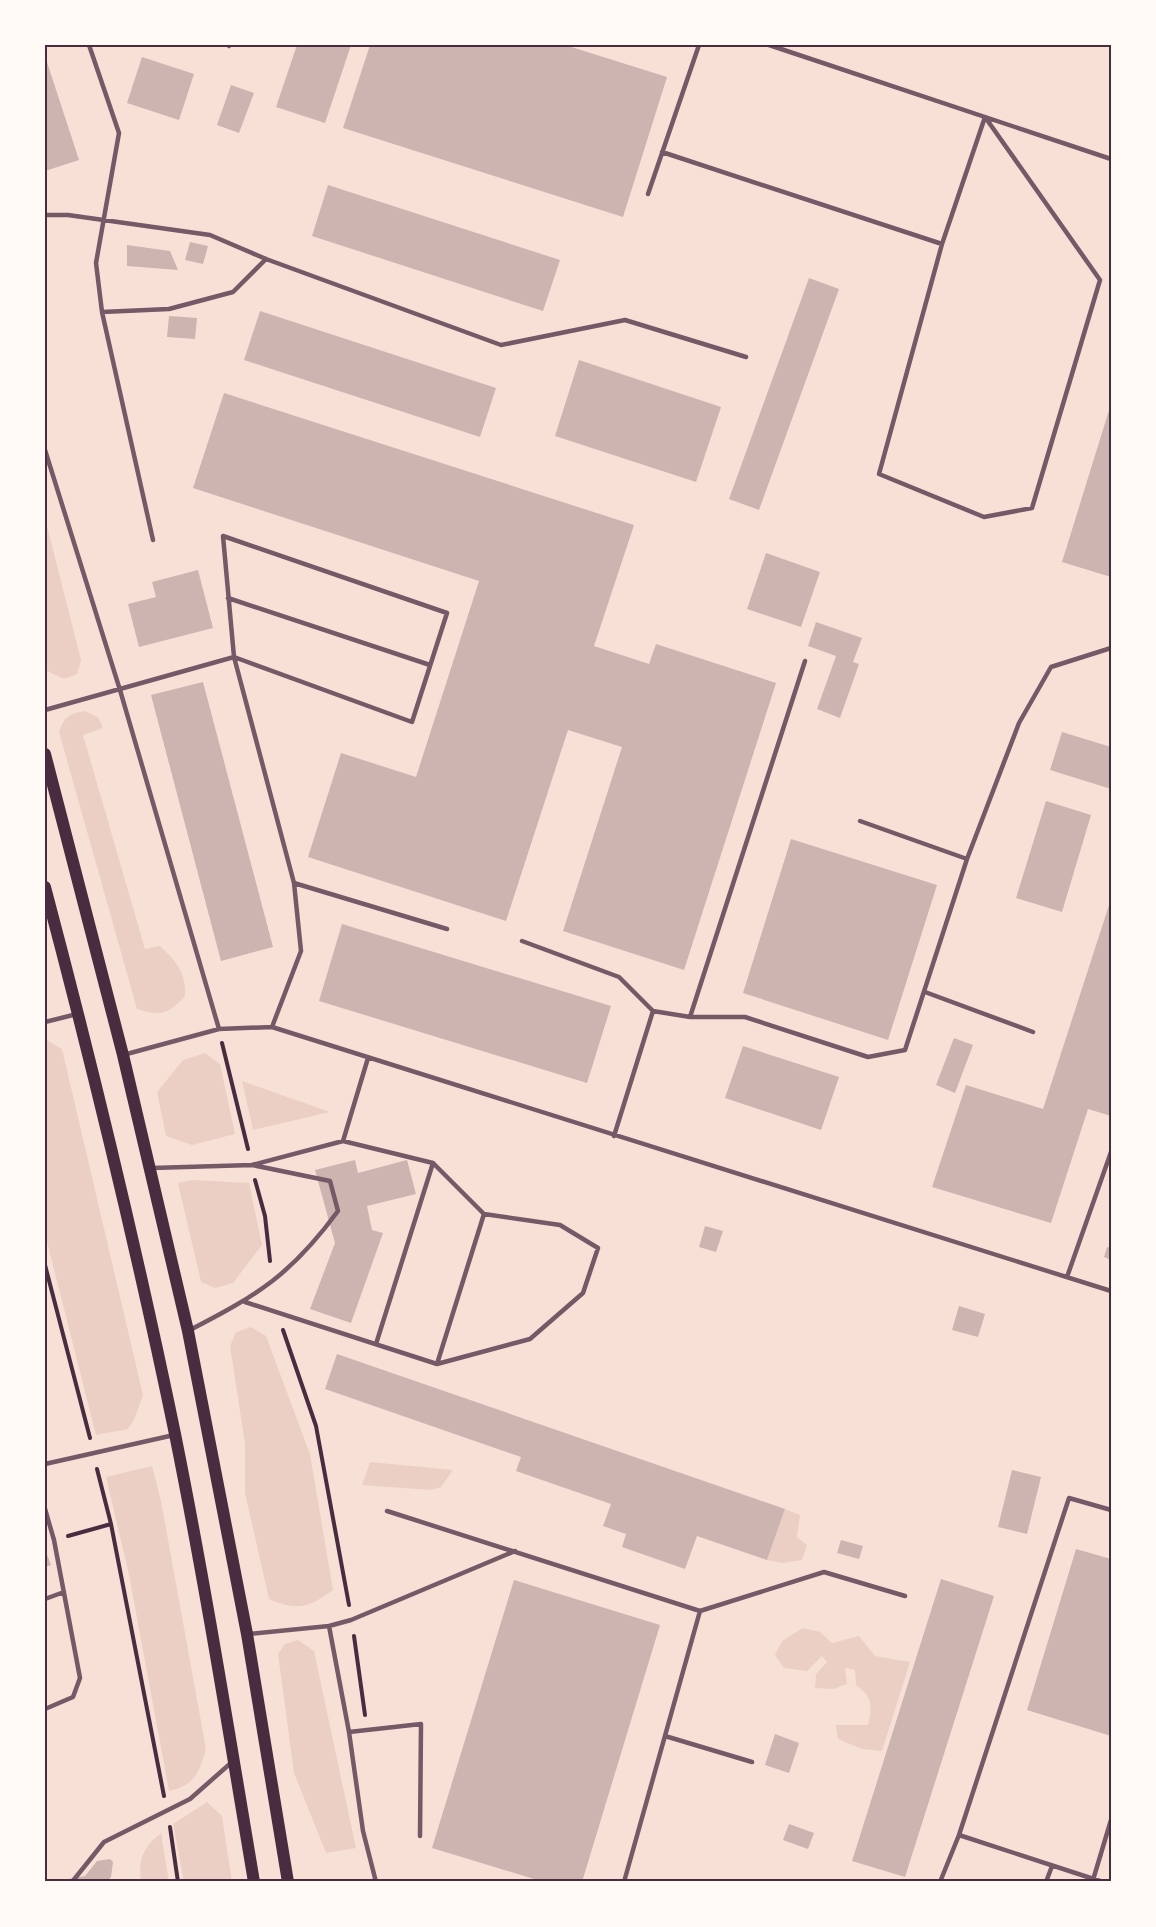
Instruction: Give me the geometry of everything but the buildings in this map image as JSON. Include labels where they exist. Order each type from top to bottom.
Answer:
[{"type":"main road","points":[[45,754],[123,1055],[188,1331],[247,1634],[288,1882]]},
{"type":"main road","points":[[45,887],[79,1013],[137,1258],[175,1435],[254,1882]]},
{"type":"lane","points":[[89,45],[119,133],[96,263],[102,312],[153,540]]},
{"type":"lane","points":[[648,194],[699,45]]},
{"type":"lane","points":[[769,45],[1111,159]]},
{"type":"lane","points":[[985,117],[1100,280],[1032,508],[984,517],[879,474],[942,244],[985,117]]},
{"type":"lane","points":[[662,152],[942,244]]},
{"type":"lane","points":[[45,214],[210,235],[266,259],[501,345],[625,320],[746,357]]},
{"type":"lane","points":[[102,312],[169,309],[233,292],[266,259]]},
{"type":"lane","points":[[45,450],[120,690],[219,1029]]},
{"type":"lane","points":[[45,710],[234,657],[412,722],[447,613],[223,536],[234,657],[294,883],[301,951],[272,1027]]},
{"type":"lane","points":[[228,598],[430,665]]},
{"type":"lane","points":[[522,941],[619,977],[653,1011],[690,1017],[745,1017],[868,1056],[905,1050],[967,859],[1019,723],[1051,667],[1111,648]]},
{"type":"lane","points":[[690,1017],[806,661]]},
{"type":"lane","points":[[860,821],[967,859]]},
{"type":"lane","points":[[294,883],[447,929]]},
{"type":"lane","points":[[925,992],[1033,1032]]},
{"type":"lane","points":[[614,1137],[653,1011]]},
{"type":"lane","points":[[45,1022],[79,1013]]},
{"type":"lane","points":[[123,1055],[219,1029],[272,1027],[614,1137],[1111,1291]]},
{"type":"lane","points":[[343,1141],[368,1058]]},
{"type":"lane","points":[[151,1168],[252,1165],[343,1141],[432,1163],[484,1214],[560,1225],[598,1248],[583,1293],[530,1339],[437,1364],[245,1302]]},
{"type":"lane","points":[[1067,1277],[1111,1152]]},
{"type":"lane","points":[[376,1344],[432,1163]]},
{"type":"lane","points":[[188,1331],[245,1302],[273,1283],[313,1245],[338,1211],[330,1181],[252,1165]]},
{"type":"lane","points":[[437,1364],[484,1214]]},
{"type":"lane","points":[[45,1464],[175,1435]]},
{"type":"lane","points":[[940,1882],[959,1835],[1068,1498],[1111,1510]]},
{"type":"lane","points":[[45,1509],[54,1540],[80,1678],[73,1697],[45,1709]]},
{"type":"lane","points":[[387,1511],[700,1611],[824,1572],[905,1596]]},
{"type":"lane","points":[[247,1634],[329,1626],[351,1620],[515,1551]]},
{"type":"lane","points":[[45,1599],[64,1592]]},
{"type":"lane","points":[[624,1882],[700,1611]]},
{"type":"lane","points":[[329,1626],[349,1732],[363,1831],[376,1882]]},
{"type":"lane","points":[[349,1732],[421,1724],[420,1836]]},
{"type":"lane","points":[[665,1736],[752,1762]]},
{"type":"lane","points":[[72,1882],[104,1842],[190,1799],[234,1760]]},
{"type":"lane","points":[[1093,1880],[1111,1820]]},
{"type":"lane","points":[[959,1835],[1102,1882]]},
{"type":"lane","points":[[1046,1882],[1052,1866]]},
{"type":"path","points":[[219,1029],[265,1216],[273,1283]]},
{"type":"path","points":[[45,1264],[111,1524],[167,1812],[178,1882]]},
{"type":"path","points":[[276,1312],[316,1426],[351,1620],[367,1729]]},
{"type":"path","points":[[54,1540],[111,1524]]},
{"type":"shaded area","points":[[45,518],[81,660],[77,674],[64,679],[45,670]]},
{"type":"shaded area","points":[[84,711],[98,717],[103,728],[83,735],[145,949],[160,946],[176,963],[184,981],[185,996],[174,1007],[164,1012],[152,1013],[137,1009],[59,732],[68,717]]},
{"type":"shaded area","points":[[45,1039],[62,1049],[143,1395],[134,1420],[128,1429],[96,1435],[45,1234]]},
{"type":"shaded area","points":[[205,1053],[220,1064],[235,1134],[192,1145],[166,1136],[157,1092],[183,1060]]},
{"type":"shaded area","points":[[242,1081],[330,1112],[253,1130]]},
{"type":"shaded area","points":[[192,1180],[249,1183],[262,1245],[233,1283],[215,1288],[201,1282],[178,1183]]},
{"type":"shaded area","points":[[251,1327],[266,1336],[310,1454],[333,1590],[317,1601],[302,1606],[287,1605],[269,1599],[245,1493],[245,1444],[230,1346],[236,1332]]},
{"type":"shaded area","points":[[370,1462],[453,1470],[441,1487],[431,1490],[362,1485]]},
{"type":"shaded area","points":[[152,1466],[161,1501],[206,1749],[195,1777],[185,1785],[169,1791],[129,1575],[106,1477]]},
{"type":"shaded area","points":[[785,1509],[800,1515],[797,1537],[807,1545],[802,1560],[783,1563],[767,1560]]},
{"type":"shaded area","points":[[803,1628],[820,1632],[832,1643],[859,1636],[875,1656],[910,1662],[882,1751],[862,1749],[838,1739],[836,1725],[868,1725],[870,1702],[862,1689],[856,1685],[855,1670],[845,1668],[847,1684],[833,1689],[815,1688],[816,1674],[827,1662],[822,1656],[807,1671],[784,1668],[775,1655],[782,1641]]},
{"type":"shaded area","points":[[298,1640],[314,1651],[356,1848],[326,1853],[294,1773],[278,1654],[285,1644]]},
{"type":"shaded area","points":[[207,1802],[222,1816],[232,1882],[184,1882],[173,1824]]},
{"type":"shaded area","points":[[161,1833],[169,1882],[141,1882],[140,1867],[143,1854],[150,1843]]}]
